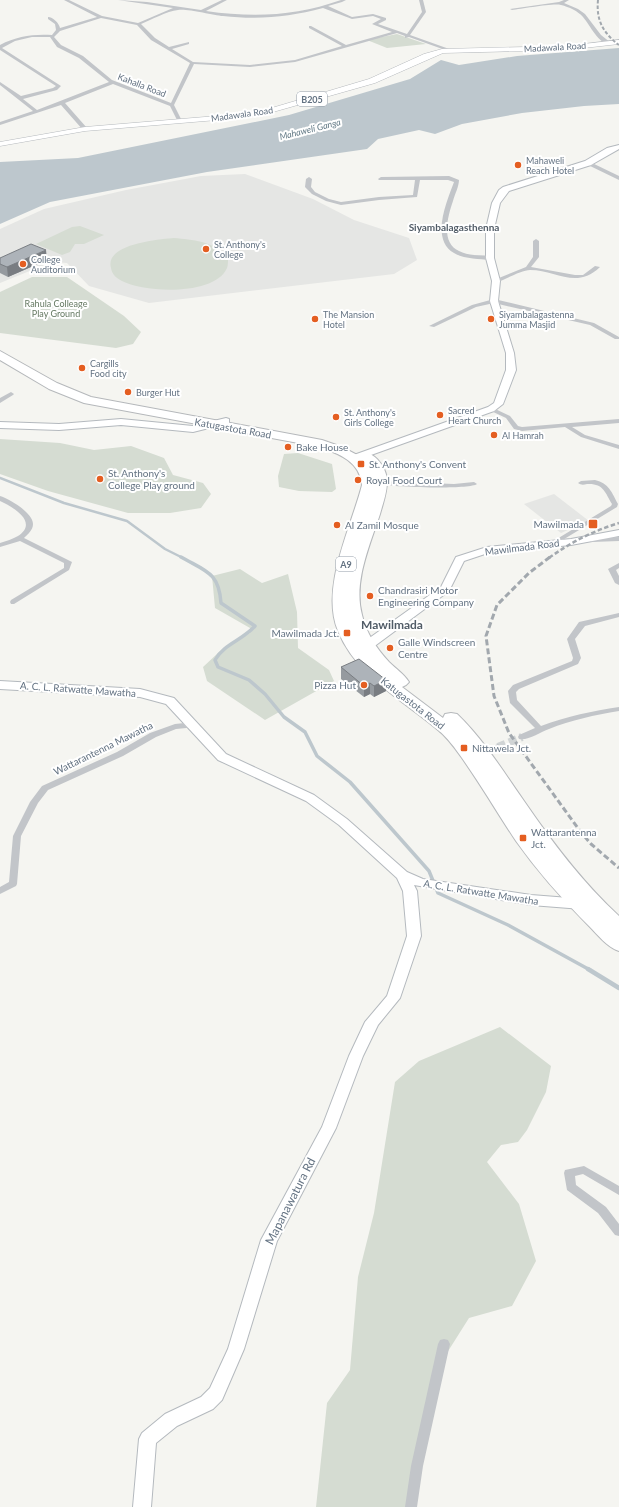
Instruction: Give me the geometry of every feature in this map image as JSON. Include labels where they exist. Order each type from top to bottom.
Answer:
[{"type":"highway","name":"Katugastota Road","points":[[0,348],[58,380],[92,394],[322,444],[359,456],[377,468],[380,483],[378,499],[359,563],[352,596],[362,648]]},
{"type":"highway","name":"Katugastota Road","points":[[0,355],[53,386],[83,398],[121,408],[220,423]]},
{"type":"highway","name":"Katugastota Road","points":[[359,456],[361,464],[368,475],[369,485],[340,587],[340,608],[344,625],[362,648],[372,669],[389,686],[445,727],[497,772],[548,848],[595,903],[619,926]]},
{"type":"highway","name":"Katugastota Road","points":[[477,755],[523,838],[576,904],[619,944]]},
{"type":"main road","name":"Madawala Road","points":[[0,144],[84,130],[266,112],[372,81],[427,56],[450,50],[544,49],[619,42]]},
{"type":"street","points":[[66,0],[101,17],[138,24],[178,8]]},
{"type":"street","points":[[120,0],[161,4],[201,12],[257,18],[294,14],[344,0]]},
{"type":"street","points":[[201,12],[226,0]]},
{"type":"street","points":[[408,37],[424,12],[421,0]]},
{"type":"street","points":[[512,9],[560,3],[566,0]]},
{"type":"street","points":[[560,3],[577,10],[584,15],[599,36],[608,44]]},
{"type":"street","points":[[323,6],[352,18],[373,15],[384,18],[385,20],[374,24],[408,37],[450,50]]},
{"type":"street","points":[[20,98],[55,89],[59,86],[0,48],[11,40],[26,35],[53,36],[58,30],[101,17]]},
{"type":"street","points":[[49,18],[57,24],[58,30]]},
{"type":"street","points":[[138,24],[153,39],[192,63],[229,66],[255,66],[295,61],[396,32]]},
{"type":"street","points":[[311,27],[346,47]]},
{"type":"street","name":"Kahalla Road","points":[[53,36],[59,46],[81,57],[114,82],[172,105],[180,121]]},
{"type":"street","points":[[168,49],[187,43]]},
{"type":"street","points":[[172,105],[192,63]]},
{"type":"street","points":[[0,124],[62,103],[114,82]]},
{"type":"street","points":[[0,83],[36,112]]},
{"type":"street","points":[[62,103],[84,130]]},
{"type":"street","points":[[359,456],[491,409],[498,404],[511,370],[510,354],[494,301],[496,281],[490,258],[490,229],[496,204],[502,192],[506,189],[588,162],[610,150],[619,147]]},
{"type":"street","points":[[588,162],[619,178]]},
{"type":"street","points":[[381,179],[449,178],[457,181],[449,203],[443,234],[448,247],[457,253],[490,258]]},
{"type":"street","points":[[309,179],[308,187],[310,190],[329,202],[339,204],[374,199],[415,196],[418,179]]},
{"type":"street","points":[[496,281],[528,268],[536,257],[536,241]]},
{"type":"street","points":[[528,268],[575,277],[584,276],[597,267]]},
{"type":"street","points":[[432,326],[474,306],[494,301],[592,324],[617,338]]},
{"type":"street","points":[[0,401],[11,394]]},
{"type":"street","points":[[491,409],[508,417],[516,428],[522,429],[619,421]]},
{"type":"street","points":[[0,425],[59,427],[121,422],[193,429],[220,423]]},
{"type":"street","points":[[568,426],[583,436],[619,447]]},
{"type":"street","points":[[554,543],[614,507],[615,504],[602,483],[597,481],[581,483]]},
{"type":"street","points":[[380,483],[454,486],[474,484]]},
{"type":"street","points":[[0,498],[16,506],[25,513],[30,525],[29,531],[20,538],[0,545]]},
{"type":"street","name":"Mawilmada Road","points":[[362,648],[445,589],[460,559],[487,550],[583,540],[619,533]]},
{"type":"street","points":[[14,602],[67,569],[68,562],[20,538]]},
{"type":"street","points":[[583,540],[619,539]]},
{"type":"street","points":[[619,565],[612,569],[619,583]]},
{"type":"street","points":[[540,729],[513,701],[512,691],[516,687],[574,662],[577,658],[571,639],[582,624],[619,615]]},
{"type":"street","name":"A. C. L. Ratwatte Mawatha","points":[[0,685],[140,693],[170,701],[194,725],[222,757],[310,798],[343,822],[402,875],[420,884],[531,900],[576,904],[595,903]]},
{"type":"street","points":[[522,737],[540,729],[585,714],[619,709]]},
{"type":"street","name":"Wattarantenna Mawatha","points":[[0,891],[12,884],[17,836],[34,802],[45,788],[120,754],[153,735],[175,727],[194,725]]},
{"type":"street","points":[[477,755],[498,747]]},
{"type":"street","name":"Mapanawatura Rd","points":[[142,1507],[148,1439],[171,1420],[207,1403],[216,1394],[236,1349],[269,1240],[329,1128],[356,1056],[372,1022],[393,998],[414,936],[410,891],[402,875]]},
{"type":"street","points":[[619,1191],[584,1170],[569,1173],[571,1187],[602,1210],[619,1232]]},
{"type":"street","points":[[411,1507],[417,1466],[444,1344]]},
{"type":"shaded area","name":"St. Anthony's College","points":[[245,174],[313,199],[354,220],[409,238],[417,260],[394,274],[149,303],[89,286],[67,263],[52,262],[0,283],[0,229],[44,209],[126,190],[201,176]]},
{"type":"shaded area","points":[[554,494],[589,521],[561,533],[524,504]]},
{"type":"green space","points":[[397,34],[426,44],[387,48],[367,40]]},
{"type":"green space","points":[[80,226],[104,235],[84,244],[75,244],[70,252],[62,255],[36,244],[72,227]]},
{"type":"green space","points":[[174,238],[204,242],[217,248],[228,259],[227,268],[220,277],[209,284],[178,290],[162,290],[132,285],[120,280],[113,274],[111,260],[116,253],[124,248],[135,244]]},
{"type":"green space","name":"Rahula Colleage Play Ground","points":[[32,277],[67,277],[124,316],[141,332],[133,344],[116,348],[0,333],[0,292]]},
{"type":"green space","name":"St. Anthony's College Play ground","points":[[0,439],[60,443],[94,450],[131,446],[164,458],[173,475],[203,483],[211,494],[201,508],[170,513],[128,513],[48,491],[0,474]]},
{"type":"green space","points":[[298,453],[332,464],[336,489],[332,492],[299,491],[279,487],[278,476],[284,454]]},
{"type":"green space","points":[[240,569],[262,583],[288,574],[297,612],[298,648],[329,670],[334,681],[265,720],[207,681],[203,667],[218,653],[250,633],[250,628],[215,608],[212,576]]},
{"type":"green space","points":[[500,1027],[551,1066],[546,1092],[527,1130],[518,1142],[501,1145],[487,1162],[519,1204],[536,1261],[512,1306],[469,1318],[445,1356],[407,1507],[316,1507],[327,1403],[350,1370],[358,1277],[374,1213],[395,1082],[419,1061]]},
{"type":"water","name":"Mahaweli Ganga","points":[[619,48],[619,104],[584,106],[522,113],[462,124],[435,134],[419,130],[378,139],[367,149],[207,172],[50,202],[0,224],[0,162],[78,158],[289,115],[410,79],[441,60],[459,65],[517,56]]},
{"type":"building","points":[[31,244],[46,250],[7,267],[0,264],[0,258]]},
{"type":"building","points":[[359,659],[386,680],[374,686],[370,683],[364,686],[341,667]]},
{"type":"waterway","points":[[0,478],[64,503],[127,521],[165,549],[181,557]]},
{"type":"waterway","points":[[181,557],[209,574],[217,585],[221,603],[255,626],[223,650],[215,660],[218,667],[249,680],[265,694],[284,717],[305,732],[317,756],[350,782],[429,871],[438,893],[508,925],[590,970]]},
{"type":"waterway","points":[[588,969],[619,988]]},
{"type":"tunnel","points":[[498,747],[522,737]]},
{"type":"railway","points":[[598,0],[598,14],[602,26],[609,36],[619,45]]},
{"type":"railway","points":[[549,558],[582,538],[619,523]]},
{"type":"railway","points":[[550,557],[529,573],[497,605],[486,636],[494,696],[509,733],[580,831],[591,844],[619,868]]},
{"type":"place","name":"Mahaweli Reach Hotel","points":[[518,165]]},
{"type":"place","name":"St. Anthony's College","points":[[206,249]]},
{"type":"place","name":"College Auditorium","points":[[23,264]]},
{"type":"place","name":"The Mansion Hotel","points":[[315,319]]},
{"type":"place","name":"Siyambalagastenna Jumma Masjid","points":[[491,319]]},
{"type":"place","name":"Cargills Food city","points":[[82,368]]},
{"type":"place","name":"Burger Hut","points":[[128,392]]},
{"type":"place","name":"Sacred Heart Church","points":[[440,415]]},
{"type":"place","name":"St. Anthony's Girls College","points":[[336,417]]},
{"type":"place","name":"Al Hamrah","points":[[494,435]]},
{"type":"place","name":"Bake House","points":[[288,447]]},
{"type":"place","name":"St. Anthony's Convent","points":[[361,464]]},
{"type":"place","name":"St. Anthony's College Play ground","points":[[100,479]]},
{"type":"place","name":"Royal Food Court","points":[[358,480]]},
{"type":"place","name":"Mawilmada","points":[[593,524]]},
{"type":"place","name":"Al Zamil Mosque","points":[[337,525]]},
{"type":"place","name":"Chandrasiri Motor Engineering Company","points":[[370,596]]},
{"type":"place","name":"Mawilmada Jct.","points":[[347,633]]},
{"type":"place","name":"Galle Windscreen Centre","points":[[390,648]]},
{"type":"place","name":"Pizza Hut","points":[[364,685]]},
{"type":"place","name":"Nittawela Jct.","points":[[464,748]]},
{"type":"place","name":"Wattarantenna Jct.","points":[[523,838]]},
{"type":"district","name":"Siyambalagasthenna","points":[[454,227]]},
{"type":"district","name":"Mawilmada","points":[[392,624]]}]
